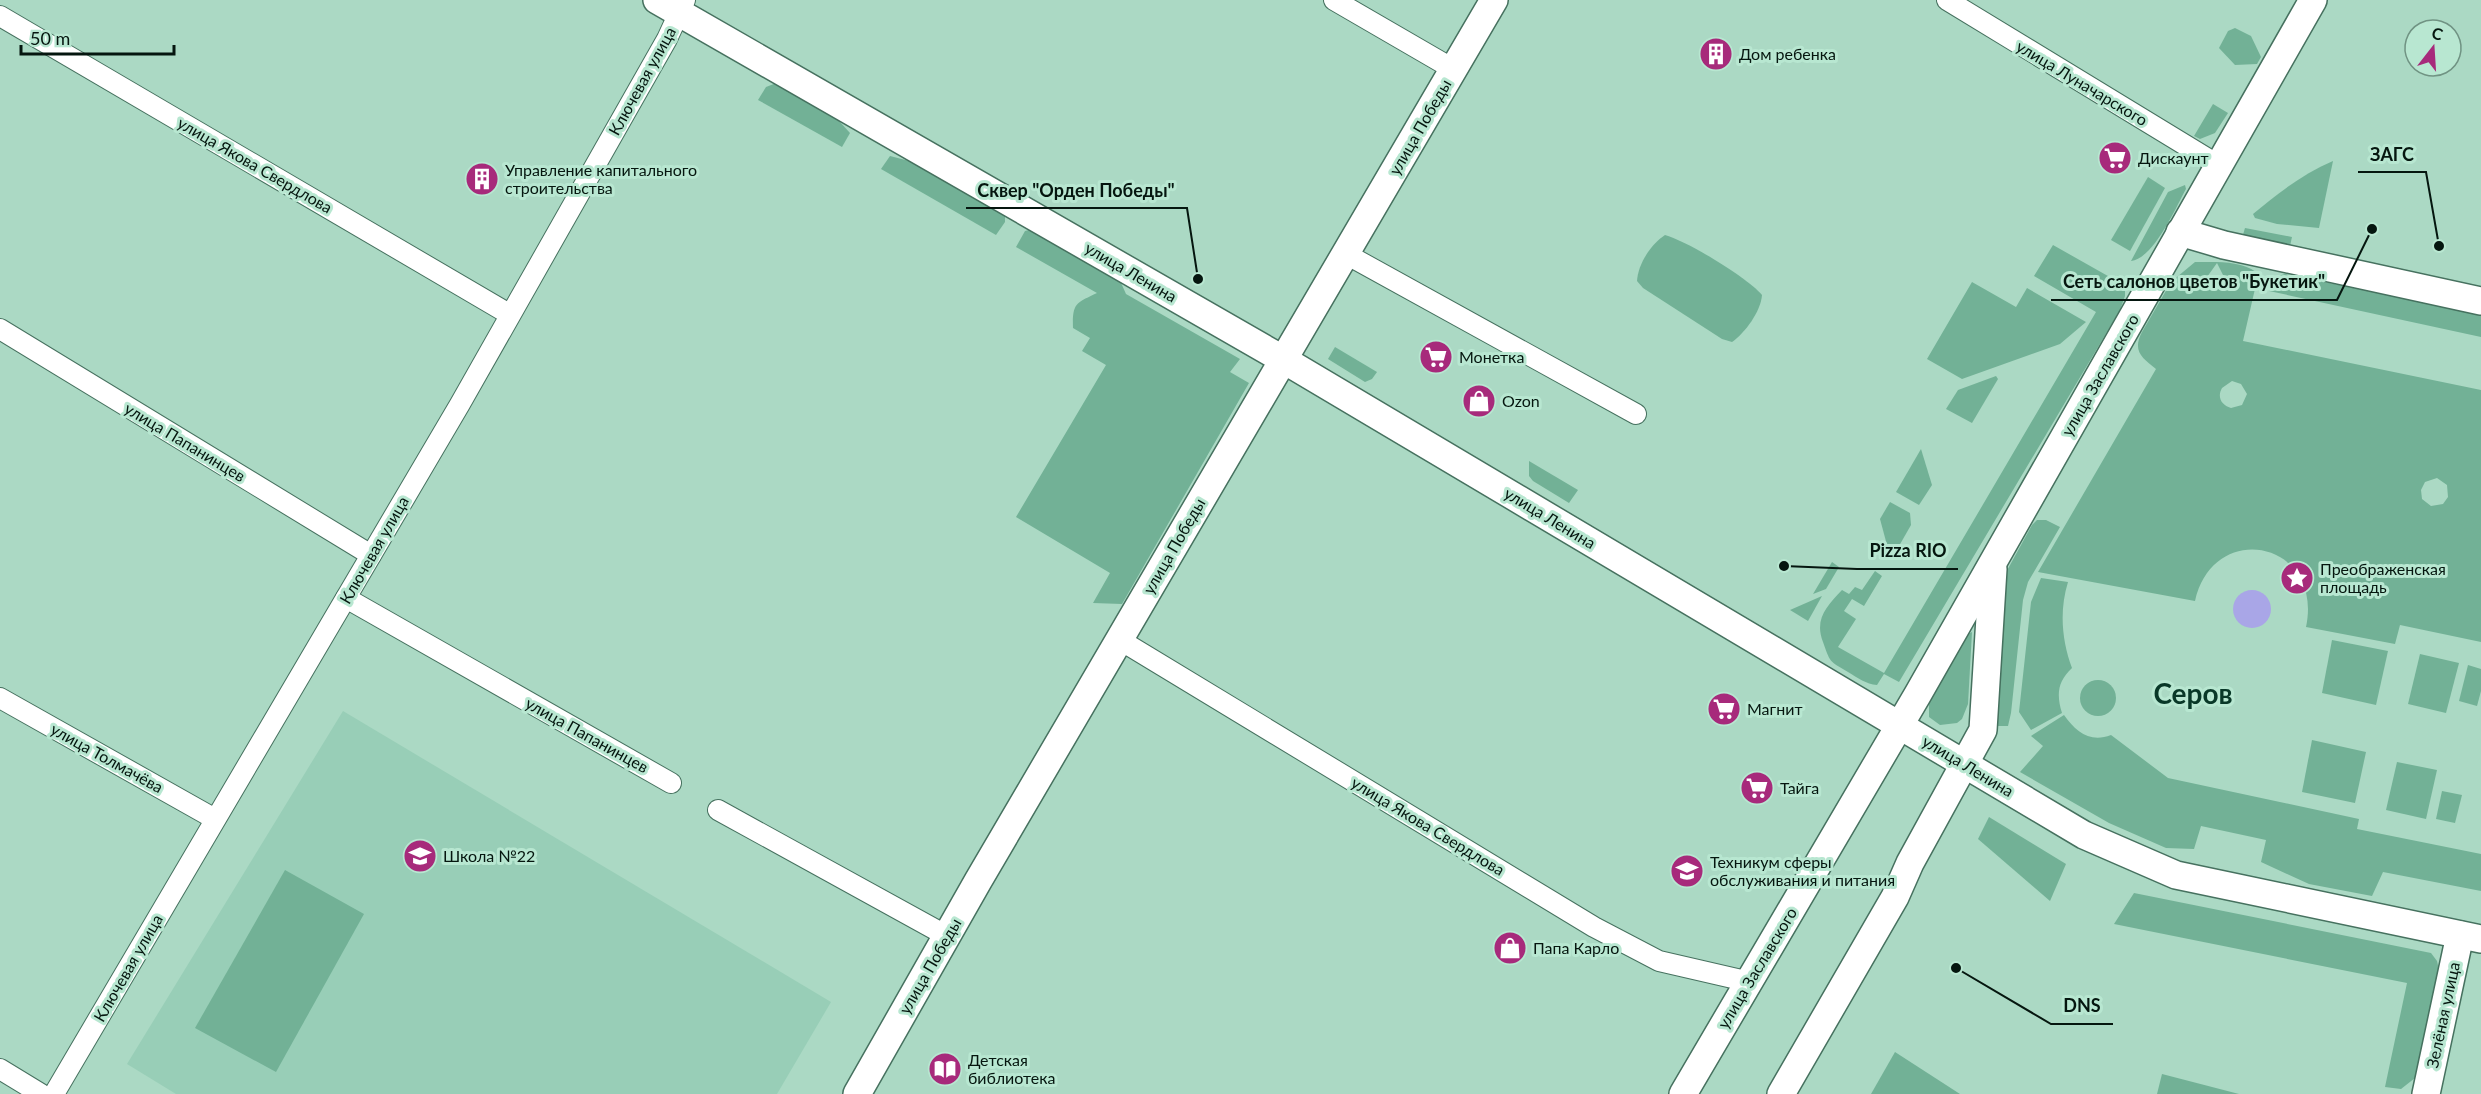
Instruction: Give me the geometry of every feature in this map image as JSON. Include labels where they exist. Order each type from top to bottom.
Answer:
[{"type":"main road","name":"улица Победы","points":[[857,1094],[1494,0]]},
{"type":"main road","name":"улица Заславского","points":[[1683,1094],[1994,562],[2313,0]]},
{"type":"main road","name":"улица Ленина","points":[[674,4],[1284,360],[2084,835],[2176,875],[2471,937]]},
{"type":"main road","points":[[2180,232],[2224,245],[2481,301]]},
{"type":"main road","name":"улица Заславского","points":[[1781,1094],[1895,897],[1910,863],[1983,730],[1994,562]]},
{"type":"main road","name":"Зелёная улица","points":[[2426,1094],[2471,937]]},
{"type":"street","points":[[1335,0],[1453,69]]},
{"type":"street","name":"улица Луначарского","points":[[1947,0],[2218,165]]},
{"type":"street","name":"Ключевая улица","points":[[54,1094],[346,598],[509,314],[674,4]]},
{"type":"street","name":"улица Якова Свердлова","points":[[0,16],[509,314]]},
{"type":"street","points":[[1346,254],[1636,414]]},
{"type":"street","name":"улица Папанинцев","points":[[0,329],[371,555]]},
{"type":"street","name":"улица Папанинцев","points":[[346,598],[672,783]]},
{"type":"street","name":"улица Якова Свердлова","points":[[1120,640],[1594,927],[1659,961],[1750,982]]},
{"type":"street","name":"улица Толмачёва","points":[[0,698],[215,819]]},
{"type":"street","points":[[718,810],[947,936]]},
{"type":"street","points":[[0,1069],[41,1094]]},
{"type":"shaded area","points":[[2235,28],[2251,36],[2261,57],[2257,64],[2235,65],[2219,48],[2228,31]]},
{"type":"shaded area","points":[[779,82],[829,110],[850,133],[842,147],[758,100],[766,87]]},
{"type":"shaded area","points":[[2213,104],[2228,113],[2215,133],[2200,139],[2194,136]]},
{"type":"shaded area","points":[[890,156],[925,165],[1005,211],[1005,222],[996,235],[881,169]]},
{"type":"shaded area","points":[[2333,161],[2319,228],[2277,224],[2255,218],[2253,214],[2281,191]]},
{"type":"shaded area","points":[[2148,177],[2165,188],[2130,251],[2111,240]]},
{"type":"shaded area","points":[[2185,185],[2186,189],[2156,242],[2140,258],[2131,261],[2168,192]]},
{"type":"shaded area","points":[[1037,228],[1118,276],[1126,294],[1240,359],[1230,372],[1249,383],[1122,604],[1093,603],[1110,573],[1016,517],[1106,365],[1082,351],[1090,338],[1073,328],[1077,304],[1097,293],[1016,247],[1025,231]]},
{"type":"shaded area","points":[[2245,228],[2292,237],[2290,246],[2242,238]]},
{"type":"shaded area","points":[[1665,235],[1716,261],[1744,279],[1762,295],[1759,308],[1752,321],[1732,342],[1722,339],[1643,288],[1637,281],[1646,255]]},
{"type":"shaded area","points":[[2053,245],[2115,280],[2118,275],[2125,281],[2125,296],[2120,310],[1899,682],[1884,674],[1877,685],[1866,682],[1837,665],[1829,657],[1821,634],[1823,613],[1842,590],[1849,594],[1855,587],[1862,590],[1875,571],[1882,576],[1864,606],[1852,599],[1844,611],[1856,619],[1838,647],[1884,673],[2096,312],[2034,276]]},
{"type":"shaded area","points":[[2195,262],[2227,262],[2242,265],[2256,272],[2257,280],[2243,341],[2481,390],[2481,642],[2400,625],[2395,644],[2306,627],[2307,598],[2299,575],[2284,560],[2264,551],[2243,550],[2223,558],[2206,575],[2195,601],[2038,572],[2156,369],[2140,354],[2138,344],[2142,332],[2171,282]],"holes":[[[2217,263],[2226,281],[2207,277]],[[2232,381],[2241,384],[2247,394],[2242,405],[2231,408],[2225,405],[2220,397],[2222,388]],[[2437,478],[2447,485],[2448,497],[2443,504],[2431,506],[2422,499],[2421,490],[2425,482]]]},
{"type":"shaded area","points":[[2285,274],[2481,314],[2481,337],[2269,291],[2274,280]]},
{"type":"shaded area","points":[[1972,282],[2016,307],[2027,288],[2086,322],[2060,344],[1962,379],[1927,359]]},
{"type":"shaded area","points":[[1335,347],[1377,372],[1372,379],[1365,382],[1328,359]]},
{"type":"shaded area","points":[[1996,376],[1998,379],[1972,423],[1946,409],[1958,390]]},
{"type":"shaded area","points":[[1921,449],[1932,485],[1919,505],[1896,492]]},
{"type":"shaded area","points":[[1529,461],[1578,490],[1569,503],[1533,481],[1529,476]]},
{"type":"shaded area","points":[[1890,502],[1910,513],[1911,525],[1891,560],[1880,519]]},
{"type":"shaded area","points":[[2037,520],[2046,520],[2060,527],[2028,582],[2023,600],[2011,713],[2008,726],[1995,726],[2004,576]]},
{"type":"shaded area","points":[[1832,562],[1839,567],[1826,589],[1813,594]]},
{"type":"shaded area","points":[[2041,578],[2068,582],[2063,604],[2063,626],[2072,668],[2059,688],[2062,713],[2031,730],[2019,712],[2031,602]]},
{"type":"shaded area","points":[[2252,590],[2266,595],[2271,609],[2266,623],[2252,628],[2238,623],[2233,609],[2238,595]]},
{"type":"shaded area","points":[[1822,596],[1808,621],[1790,610]]},
{"type":"shaded area","points":[[1972,632],[1968,704],[1962,719],[1957,723],[1940,725],[1929,717],[1929,700],[1968,634]]},
{"type":"shaded area","points":[[2332,640],[2388,651],[2376,705],[2322,693]]},
{"type":"shaded area","points":[[2420,654],[2459,663],[2446,713],[2408,704]]},
{"type":"shaded area","points":[[2468,665],[2481,669],[2481,691],[2477,706],[2459,701]]},
{"type":"shaded area","points":[[2098,680],[2110,686],[2116,698],[2110,710],[2098,716],[2086,710],[2080,698],[2086,686]]},
{"type":"shaded area","name":"Школа №22","points":[[343,711],[831,1002],[777,1094],[176,1094],[127,1064]]},
{"type":"shaded area","points":[[2064,715],[2073,726],[2090,737],[2111,735],[2168,778],[2359,819],[2357,829],[2481,854],[2481,891],[2383,872],[2372,896],[2309,884],[2261,862],[2266,840],[2201,826],[2194,849],[2166,848],[2109,823],[2020,772],[2043,746],[2031,736]]},
{"type":"shaded area","points":[[2312,740],[2366,752],[2355,803],[2302,792]]},
{"type":"shaded area","points":[[2397,762],[2437,770],[2426,819],[2386,810]]},
{"type":"shaded area","points":[[2442,791],[2462,795],[2455,823],[2436,819]]},
{"type":"shaded area","points":[[1989,817],[2066,864],[2050,901],[1978,839]]},
{"type":"shaded area","points":[[285,870],[364,914],[276,1072],[195,1028]]},
{"type":"shaded area","points":[[2134,893],[2431,953],[2437,961],[2439,970],[2415,1078],[2401,1089],[2385,1087],[2407,983],[2114,924]]},
{"type":"shaded area","points":[[1895,1052],[1960,1094],[1871,1094]]},
{"type":"shaded area","points":[[2162,1074],[2239,1094],[2157,1094]]},
{"type":"place","name":"Дом ребенка","points":[[1716,54]]},
{"type":"place","name":"Дискаунт","points":[[2115,158]]},
{"type":"place","name":"Управление капитального строительства","points":[[482,179]]},
{"type":"place","name":"Сеть салонов цветов \"Букетик\"","points":[[2372,229]]},
{"type":"place","name":"ЗАГС","points":[[2439,246]]},
{"type":"place","name":"Сквер \"Орден Победы\"","points":[[1198,279]]},
{"type":"place","name":"Монетка","points":[[1436,357]]},
{"type":"place","name":"Ozon","points":[[1479,401]]},
{"type":"place","name":"Pizza RIO","points":[[1784,566]]},
{"type":"place","name":"Преображенская площадь","points":[[2297,578]]},
{"type":"place","name":"Магнит","points":[[1724,709]]},
{"type":"place","name":"Тайга","points":[[1757,788]]},
{"type":"place","name":"Школа №22","points":[[420,856]]},
{"type":"place","name":"Техникум сферы обслуживания и питания","points":[[1687,871]]},
{"type":"place","name":"Папа Карло","points":[[1510,948]]},
{"type":"place","name":"DNS","points":[[1956,968]]},
{"type":"place","name":"Детская библиотека","points":[[945,1069]]},
{"type":"district","name":"Серов","points":[[2193,694]]}]
